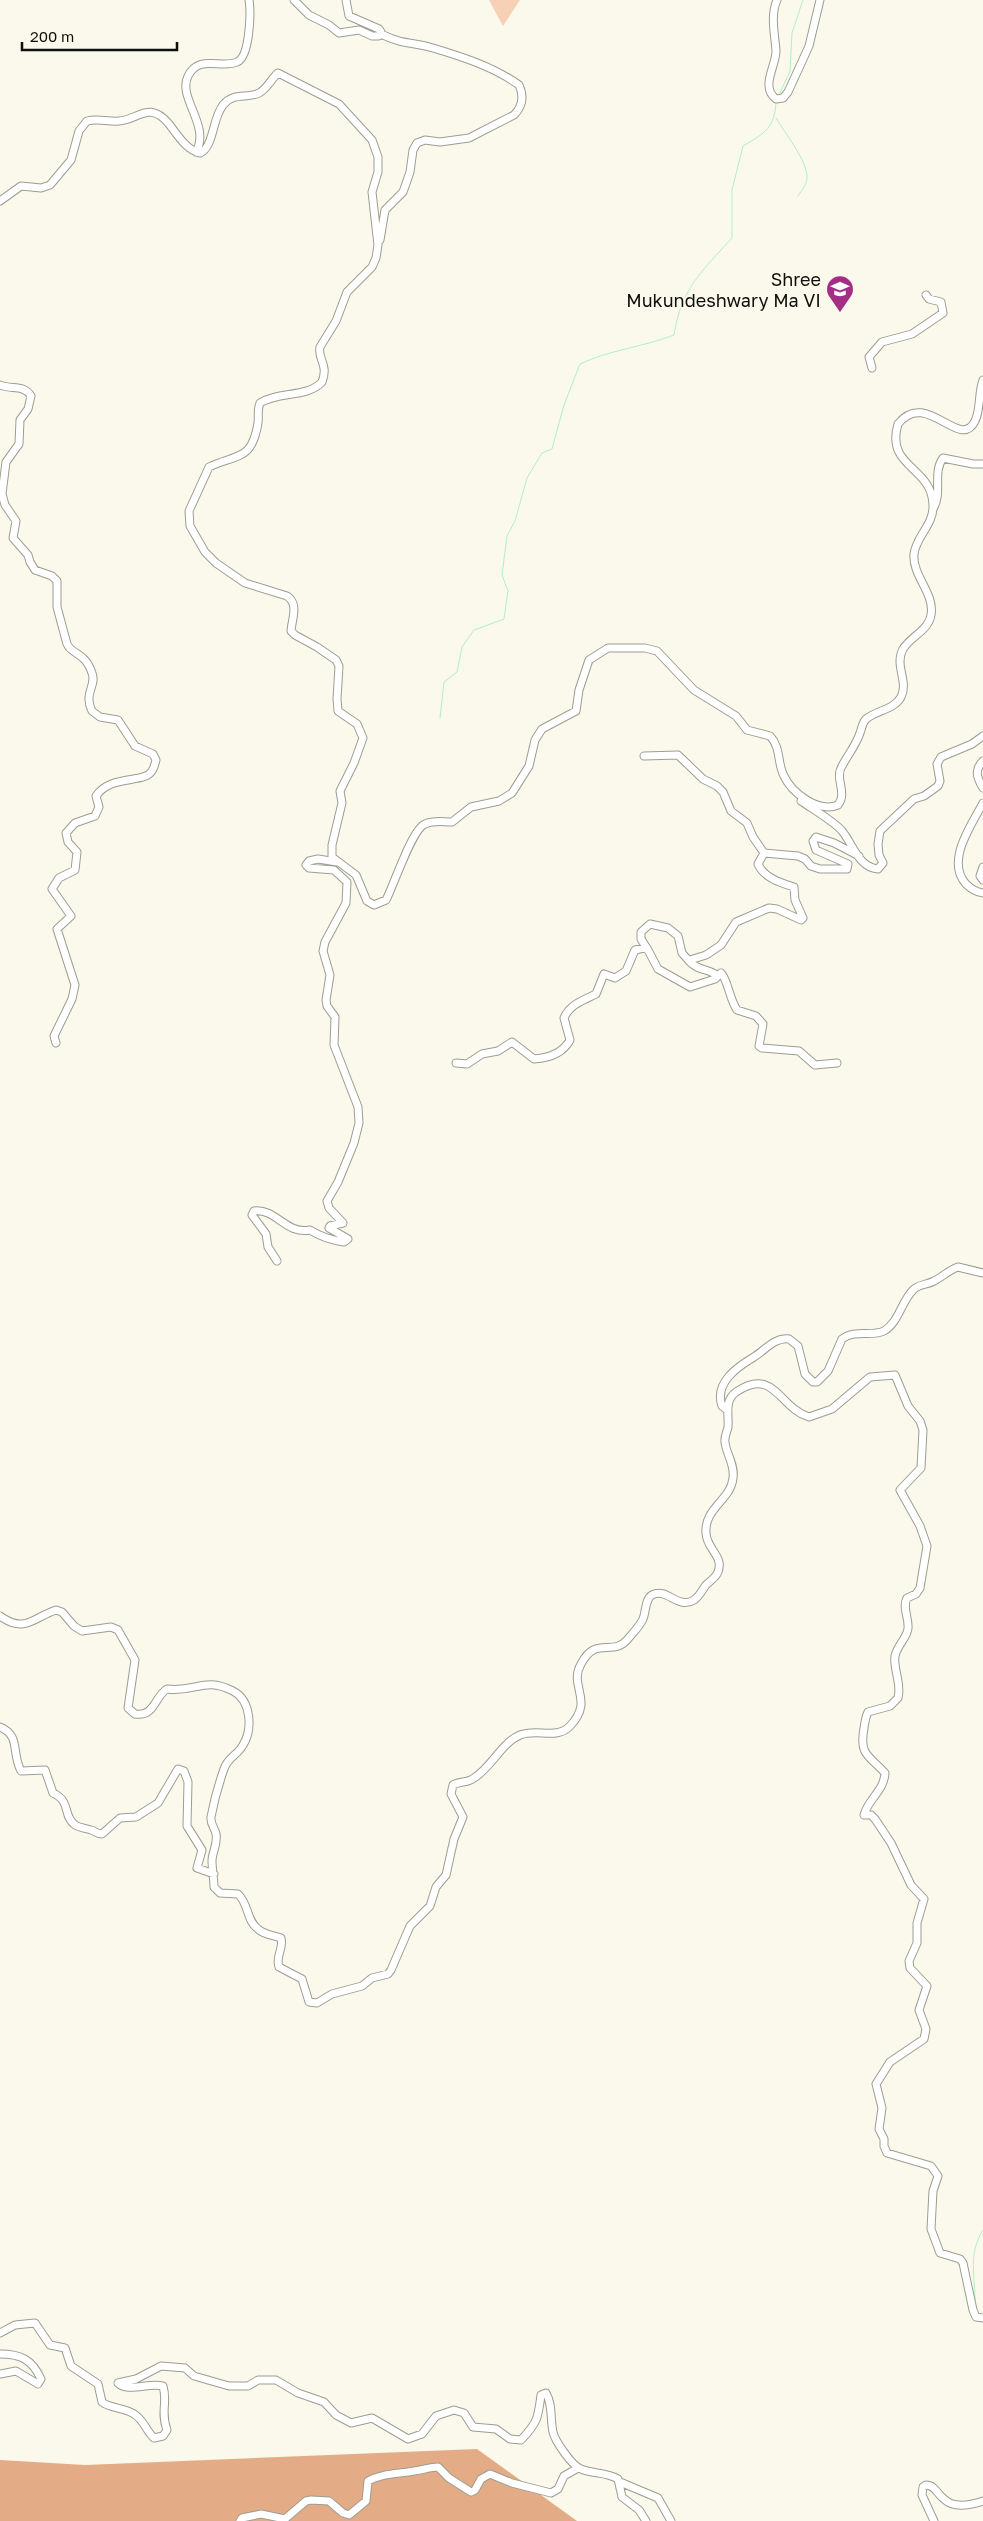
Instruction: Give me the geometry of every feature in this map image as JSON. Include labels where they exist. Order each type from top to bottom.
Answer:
[{"type":"street","points":[[196,152],[201,141],[196,114],[186,93],[187,78],[191,71],[203,64],[238,62],[242,58],[247,44],[249,0]]},
{"type":"street","points":[[294,0],[309,15],[330,25],[339,33],[359,30],[372,36],[381,34]]},
{"type":"street","points":[[346,0],[347,12],[351,18],[374,26],[381,34],[396,42],[435,48],[478,63],[519,85],[523,99],[518,111],[514,115],[469,138],[440,142],[425,140],[417,143],[413,150],[410,172],[403,192],[385,210],[372,267],[347,292],[336,321],[320,346],[319,351],[325,367],[322,382],[313,389],[274,397],[260,403],[258,422],[252,444],[239,458],[223,461],[209,467],[189,511],[190,526],[212,558],[245,583],[287,596],[293,600],[291,631],[336,660],[339,666],[338,711],[357,724],[363,738],[354,763],[340,791],[342,803],[332,857],[356,875],[367,901],[374,905],[386,900],[410,843],[422,825],[433,821],[452,822],[471,807],[499,801],[516,790],[529,766],[538,734],[547,725],[576,711],[580,684],[588,660],[608,648],[645,648],[657,651],[694,690],[736,716],[747,730],[770,736],[778,750],[783,775],[801,801],[842,830],[858,856]]},
{"type":"street","points":[[777,0],[774,12],[776,50],[770,80],[770,92],[776,99],[782,98],[788,92],[809,46],[820,0]]},
{"type":"street","points":[[196,152],[205,151],[208,147],[214,122],[226,102],[235,96],[260,93],[278,74],[288,77],[337,102],[372,140],[378,157],[379,167],[372,192],[378,245]]},
{"type":"street","points":[[0,201],[21,186],[41,188],[50,185],[71,160],[79,131],[87,120],[122,121],[135,114],[150,112],[161,117],[196,152]]},
{"type":"street","points":[[872,368],[869,357],[878,345],[912,334],[943,313],[941,302],[929,299],[926,295]]},
{"type":"street","points":[[933,509],[927,482],[907,464],[896,448],[898,424],[909,414],[920,412],[941,419],[950,428],[967,428],[976,420],[979,390],[983,380]]},
{"type":"street","points":[[0,384],[9,388],[20,388],[28,391],[31,396],[28,408],[20,420],[19,444],[6,462],[2,494],[3,502],[16,521],[13,538],[28,555],[35,570],[52,576],[57,581],[57,608],[67,644],[69,648],[83,656],[94,677],[88,695],[92,711],[100,717],[118,720],[135,746],[152,754],[156,760],[152,772],[147,776],[116,781],[104,788],[96,796],[99,807],[95,816],[75,823],[66,833],[68,842],[77,852],[77,864],[75,870],[59,878],[52,889],[71,916],[57,929],[75,985],[72,999],[54,1036],[56,1043]]},
{"type":"street","points":[[794,789],[819,806],[829,807],[838,805],[843,796],[840,770],[857,742],[863,724],[866,719],[895,705],[902,696],[903,682],[898,665],[900,656],[909,640],[926,626],[931,618],[930,603],[917,574],[914,554],[919,539],[930,523],[933,509],[939,496],[939,468],[943,458],[983,464]]},
{"type":"street","points":[[644,756],[659,757],[676,754],[684,759],[703,779],[717,786],[726,796],[731,811],[747,822],[753,838],[764,853],[798,856],[805,859],[811,866],[820,869],[847,869],[848,864],[816,850],[813,841],[816,837],[834,843],[858,856],[871,868],[878,869],[882,866],[878,844],[880,831],[892,822],[900,810],[938,786],[940,781],[937,764],[941,757],[972,744],[983,736]]},
{"type":"street","points":[[983,761],[978,766],[977,774],[983,788]]},
{"type":"street","points":[[983,803],[965,837],[959,866],[964,882],[973,891],[983,892]]},
{"type":"street","points":[[690,962],[691,958],[706,955],[721,945],[736,922],[769,908],[777,908],[796,919],[801,920],[803,918],[794,900],[794,888],[775,881],[760,868],[758,864],[764,853]]},
{"type":"street","points":[[277,1261],[268,1247],[262,1227],[252,1215],[254,1211],[259,1210],[280,1220],[290,1228],[299,1231],[310,1230],[319,1237],[344,1242],[348,1239],[329,1228],[330,1226],[344,1223],[329,1208],[327,1201],[338,1182],[358,1133],[360,1114],[354,1092],[334,1046],[335,1017],[327,1006],[326,1000],[330,975],[323,951],[325,942],[346,903],[347,882],[334,870],[309,868],[306,865],[309,861],[318,859],[337,862]]},
{"type":"street","points":[[983,867],[980,872],[983,880]]},
{"type":"street","points":[[717,976],[714,973],[700,970],[690,962],[682,953],[678,936],[662,926],[650,924],[641,932],[641,939],[658,970],[690,987],[714,979],[721,974],[725,977],[728,993],[737,1010],[756,1016],[763,1024],[759,1046],[781,1051],[798,1051],[815,1064],[837,1063]]},
{"type":"street","points":[[456,1063],[467,1064],[482,1054],[498,1051],[512,1042],[534,1060],[557,1054],[563,1050],[570,1040],[564,1018],[569,1010],[586,998],[596,994],[604,974],[615,978],[619,976],[631,964],[635,950],[644,948],[648,950]]},
{"type":"street","points":[[728,1410],[722,1406],[721,1395],[732,1372],[778,1340],[789,1340],[798,1346],[805,1374],[813,1382],[817,1382],[828,1371],[842,1339],[855,1333],[885,1330],[896,1318],[908,1296],[916,1287],[935,1281],[958,1267],[983,1273]]},
{"type":"street","points":[[0,1616],[24,1625],[56,1610],[62,1612],[78,1629],[88,1631],[110,1627],[118,1630],[135,1660],[128,1708],[135,1714],[141,1715],[155,1706],[167,1689],[191,1689],[212,1683],[236,1692],[249,1712],[248,1727],[243,1746],[230,1756],[224,1768],[211,1818],[216,1835],[212,1862],[214,1887],[216,1892],[238,1894],[244,1900],[249,1919],[258,1930],[281,1938],[282,1944],[277,1960],[278,1964],[282,1969],[302,1979],[309,2002],[316,2003],[332,1994],[362,1986],[372,1978],[388,1974],[410,1926],[430,1906],[436,1887],[448,1868],[454,1839],[462,1817],[451,1794],[453,1785],[474,1779],[493,1762],[514,1738],[521,1734],[534,1732],[561,1733],[567,1729],[572,1724],[582,1703],[581,1690],[576,1683],[576,1674],[590,1651],[596,1647],[618,1646],[626,1641],[642,1622],[648,1599],[652,1595],[662,1593],[684,1603],[692,1601],[717,1573],[718,1559],[705,1532],[713,1509],[728,1493],[734,1478],[732,1459],[725,1443],[728,1402],[734,1393],[757,1383],[769,1386],[801,1414],[809,1418],[832,1410],[870,1377],[891,1374],[900,1383],[908,1406],[923,1426],[921,1468],[900,1490],[920,1526],[927,1551],[920,1576],[920,1588],[916,1594],[907,1598],[905,1602],[908,1628],[898,1645],[895,1657],[900,1693],[898,1700],[890,1706],[868,1712],[861,1743],[870,1759],[885,1773],[879,1792],[868,1803],[864,1815],[871,1815],[875,1818],[891,1843],[911,1886],[924,1899],[917,1923],[917,1942],[909,1961],[910,1968],[927,1986],[919,2010],[926,2035],[922,2041],[890,2062],[878,2080],[876,2087],[882,2108],[879,2129],[888,2153],[931,2166],[938,2176],[933,2191],[932,2234],[940,2253],[960,2259],[963,2263],[973,2310],[976,2317],[983,2317]]},
{"type":"street","points":[[0,1727],[14,1737],[15,1759],[21,1771],[44,1770],[53,1793],[62,1797],[74,1824],[98,1834],[102,1834],[120,1818],[136,1817],[146,1812],[158,1803],[178,1769],[184,1771],[188,1782],[188,1826],[202,1850],[197,1868],[214,1874]]},
{"type":"street","points":[[0,2333],[15,2325],[35,2323],[50,2345],[65,2348],[70,2366],[98,2384],[102,2402],[111,2407],[128,2410],[139,2417],[154,2438],[163,2436],[167,2430],[162,2417],[165,2399],[163,2386],[146,2384],[126,2387],[119,2385],[119,2382],[136,2378],[161,2366],[185,2368],[194,2376],[201,2376],[216,2384],[229,2386],[248,2386],[258,2380],[276,2380],[298,2394],[324,2402],[336,2415],[351,2423],[372,2418],[408,2439],[422,2434],[436,2416],[454,2410],[464,2413],[473,2427],[496,2429],[510,2439],[521,2440],[536,2422],[541,2409],[540,2397],[545,2393],[550,2405],[554,2435],[566,2455],[578,2468],[610,2475],[620,2482],[658,2498],[671,2521]]},
{"type":"street","points":[[0,2354],[14,2354],[29,2360],[41,2379],[38,2384],[16,2372],[0,2374]]},
{"type":"street","points":[[240,2521],[242,2518],[254,2514],[285,2519],[306,2501],[311,2500],[330,2501],[343,2514],[350,2515],[366,2501],[368,2480],[383,2477],[389,2473],[404,2473],[438,2467],[449,2478],[470,2492],[475,2490],[483,2477],[490,2474],[509,2482],[551,2493],[558,2489],[564,2476],[578,2468]]},
{"type":"street","points":[[620,2482],[622,2497],[640,2510],[646,2521]]},
{"type":"street","points":[[934,2521],[922,2494],[923,2487],[926,2485],[934,2487],[944,2500],[958,2505],[983,2501]]},
{"type":"shaded area","points":[[489,0],[520,0],[503,26]]},
{"type":"shaded area","points":[[477,2449],[577,2521],[0,2521],[0,2460],[85,2465]]},
{"type":"waterway","points":[[779,95],[790,71],[792,33],[803,0]]},
{"type":"waterway","points":[[440,718],[444,682],[457,672],[462,647],[474,630],[504,619],[508,591],[502,575],[507,536],[515,521],[527,478],[542,453],[552,449],[564,405],[580,364],[603,355],[674,335],[682,305],[694,282],[732,238],[732,190],[743,146],[763,133],[771,124],[774,118],[776,101]]},
{"type":"waterway","points":[[776,118],[799,153],[807,175],[807,181],[798,196]]},
{"type":"waterway","points":[[975,2301],[975,2247],[983,2230]]},
{"type":"place","name":"Shree Mukundeshwary Ma VI","points":[[840,313]]}]
